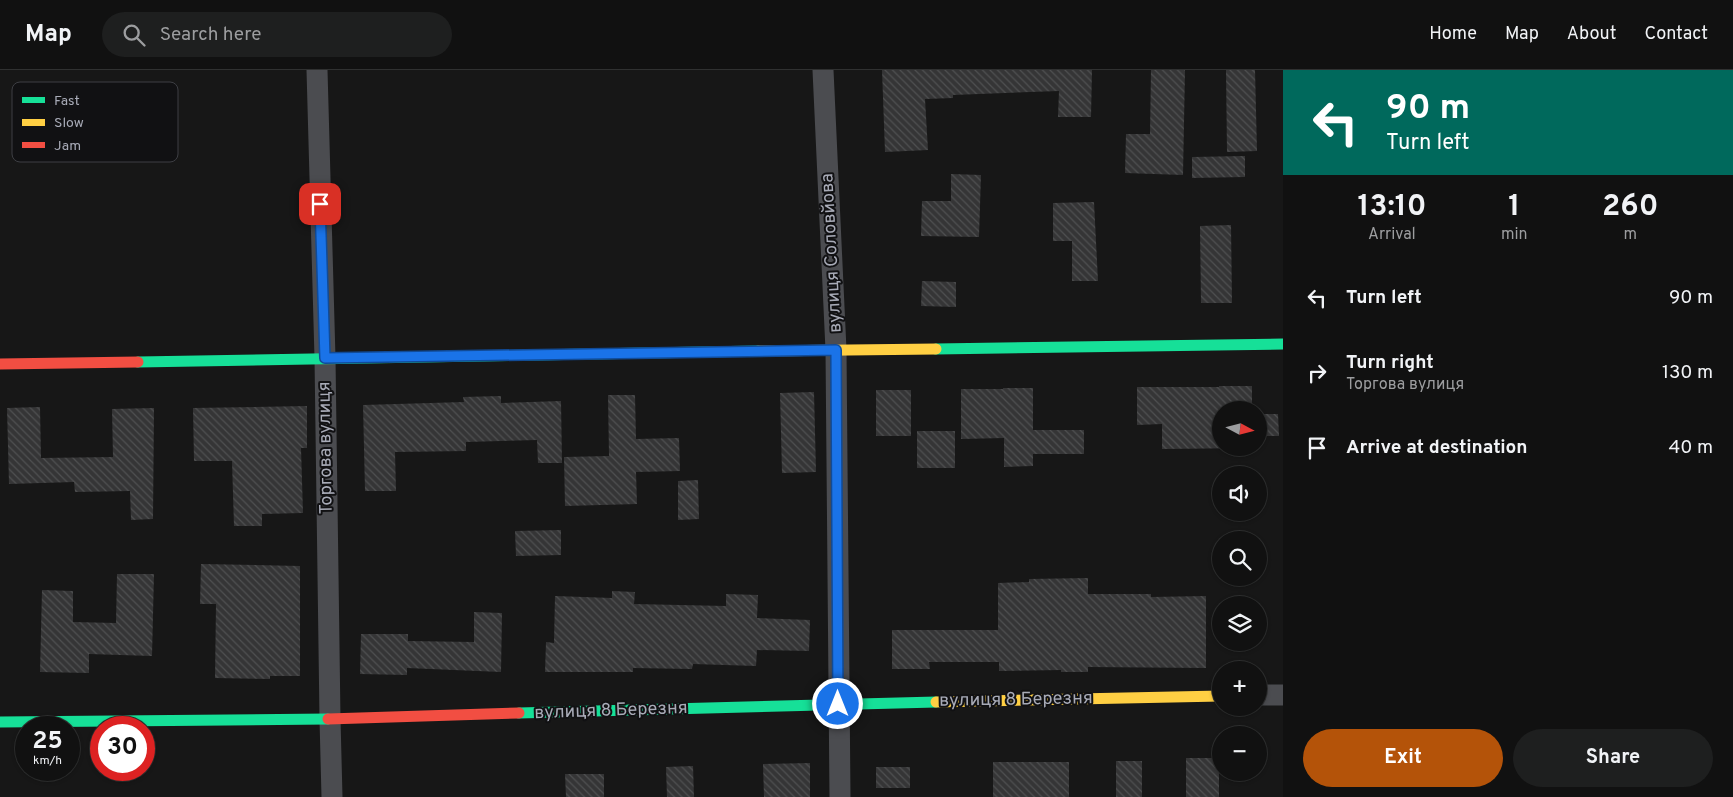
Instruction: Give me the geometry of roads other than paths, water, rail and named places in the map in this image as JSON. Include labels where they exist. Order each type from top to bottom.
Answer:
[{"type":"street","name":"Торгова вулиця","points":[[316,70],[325,358],[332,797]]},
{"type":"street","name":"вулиця Соловйова","points":[[823,70],[836,350],[840,797]]},
{"type":"street","points":[[0,364],[1283,344]]},
{"type":"street","points":[[1267,695],[1283,695]]},
{"type":"street","name":"вулиця 8 Березня","points":[[0,722],[330,719],[838,704],[1212,696]]}]
